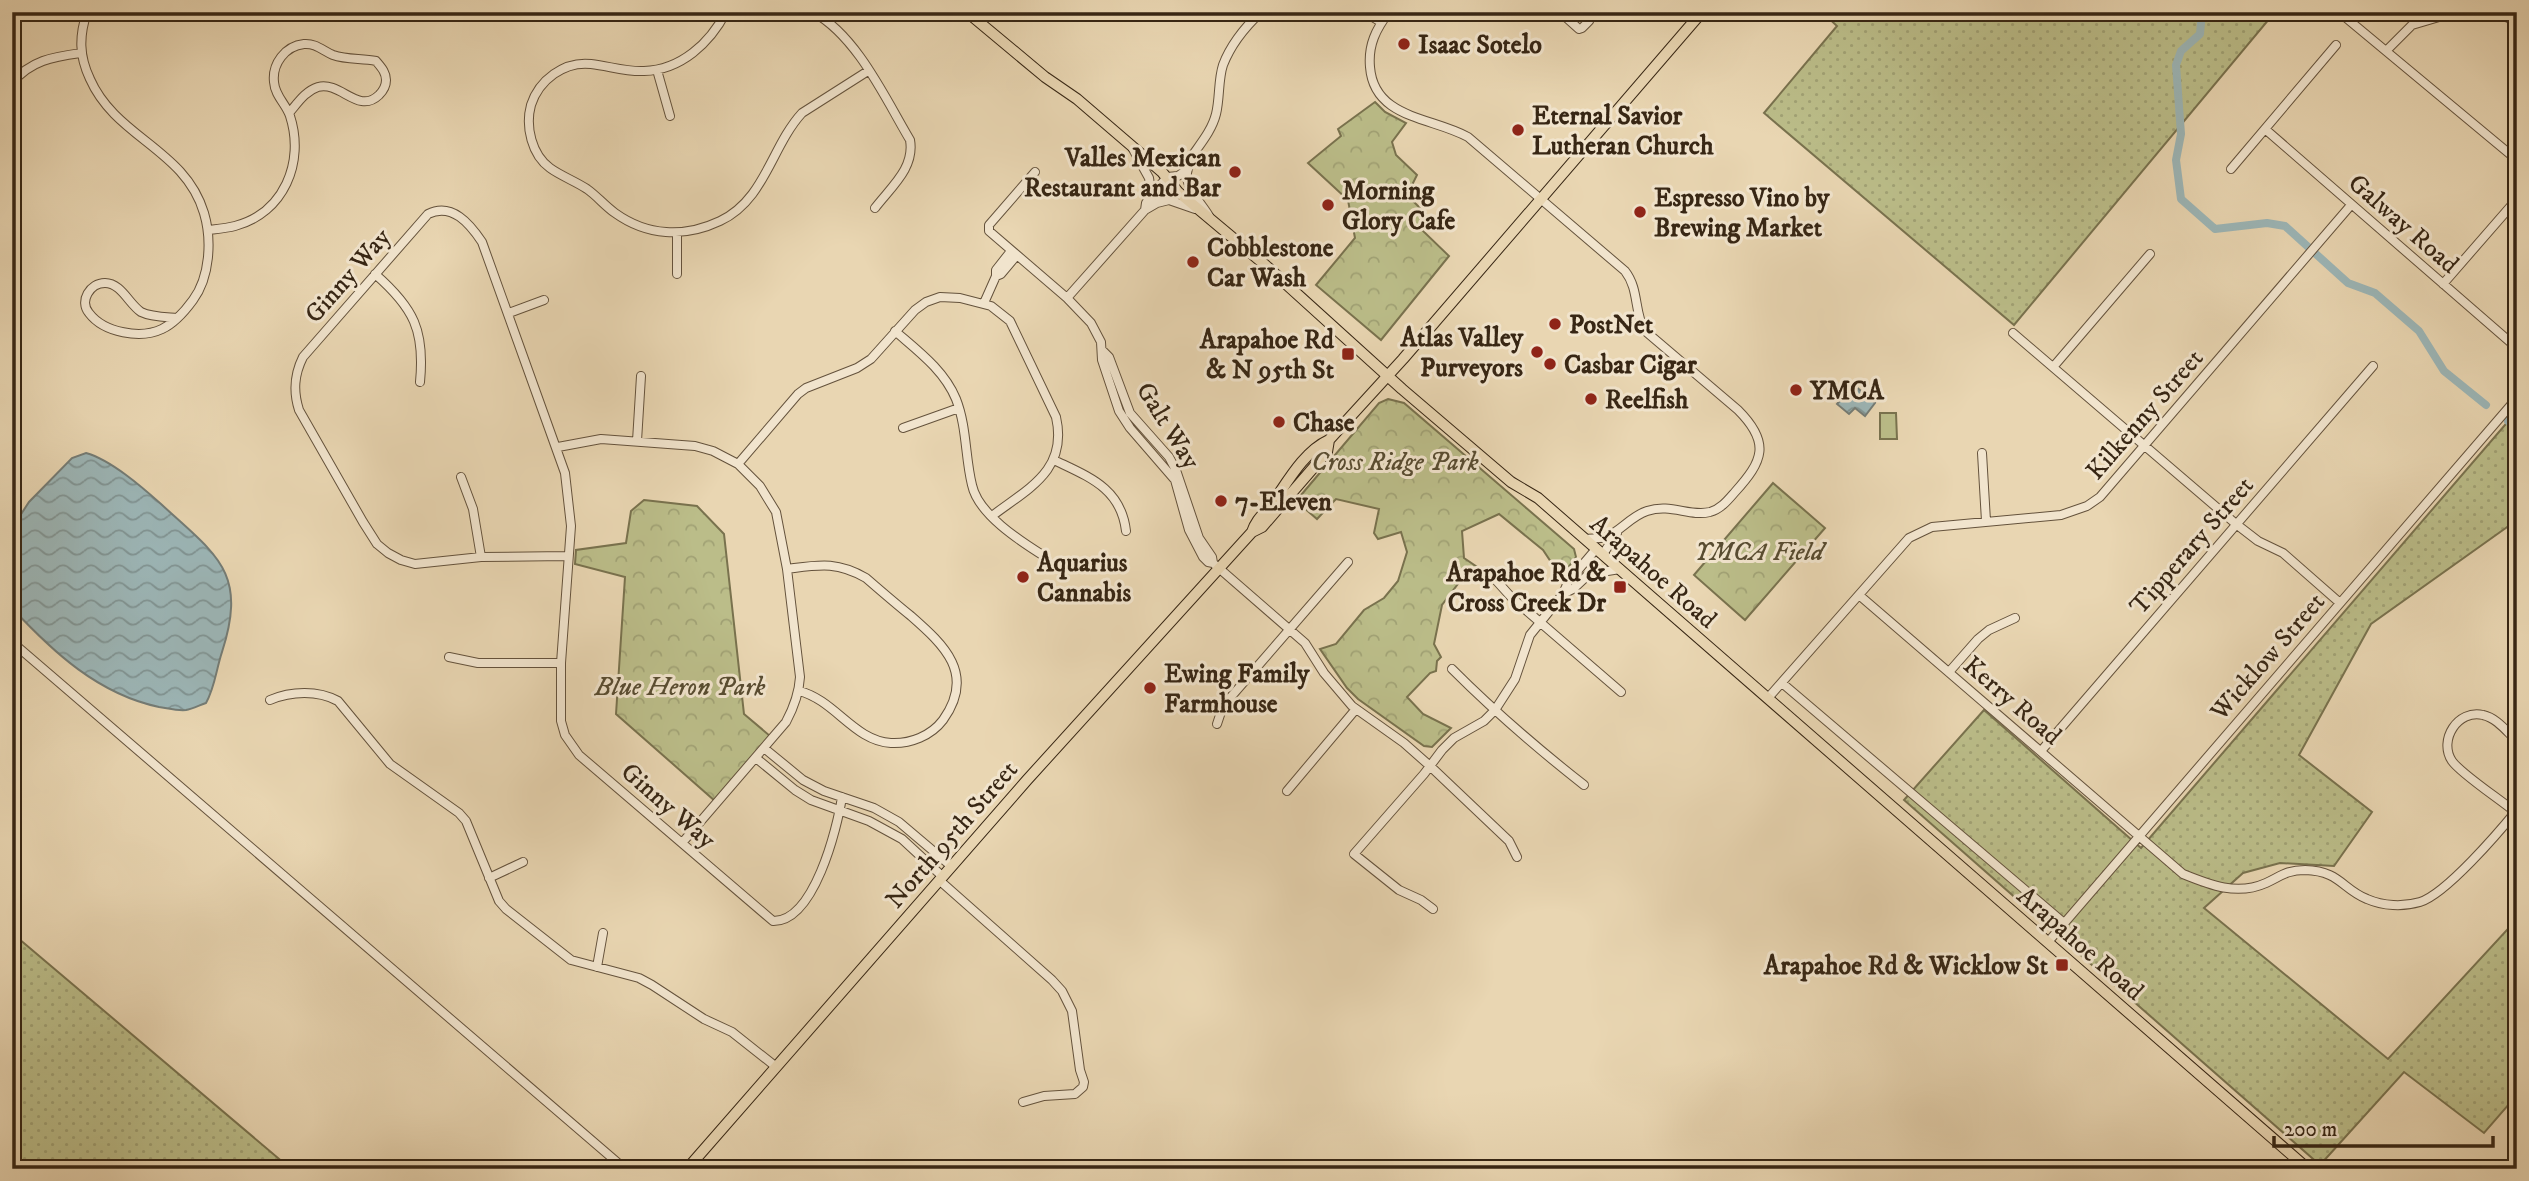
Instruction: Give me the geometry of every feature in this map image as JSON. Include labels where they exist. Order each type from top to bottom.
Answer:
[{"type":"main road","name":"Arapahoe Road","points":[[967,12],[1045,77],[1077,99],[1167,177],[1178,192],[1264,264],[1388,376],[1511,482],[1538,498],[2308,1169]]},
{"type":"main road","name":"North 95th Street","points":[[687,1169],[1216,565],[1252,532],[1255,523],[1284,484],[1318,445],[1329,440],[1388,376],[1702,12]]},
{"type":"street","points":[[87,12],[81,53],[85,69],[103,104],[115,117],[176,165],[191,184],[209,230],[208,260],[197,294],[177,318],[162,329],[140,334],[121,331],[102,324],[89,314],[85,305],[91,289],[108,283],[145,314],[177,318]]},
{"type":"street","points":[[726,12],[715,31],[691,55],[675,64],[657,70],[626,71],[586,64],[563,68],[550,76],[537,92],[531,106],[530,134],[543,163],[588,190],[619,216],[642,228],[677,233],[703,228],[736,211],[758,187],[793,123],[802,113],[868,71]]},
{"type":"street","points":[[813,12],[834,26],[848,41],[910,140],[911,150],[905,170],[875,208]]},
{"type":"street","points":[[1145,209],[1146,203],[1167,177],[1178,176],[1188,168],[1192,156],[1214,120],[1226,59],[1235,41],[1261,12]]},
{"type":"street","points":[[1364,12],[1381,22]]},
{"type":"street","points":[[1389,12],[1372,39],[1370,70],[1374,84],[1385,102],[1396,110],[1442,124],[1468,137],[1625,271],[1636,289],[1637,311],[1644,330],[1738,410],[1758,439],[1760,449],[1756,468],[1729,499],[1714,511],[1703,514],[1662,507],[1640,513],[1606,537],[1585,539]]},
{"type":"street","points":[[1560,12],[1579,29],[1589,21],[1583,12]]},
{"type":"street","points":[[2339,12],[2517,160]]},
{"type":"street","points":[[2387,50],[2412,25],[2456,12]]},
{"type":"street","points":[[2495,12],[2517,22]]},
{"type":"street","points":[[209,230],[236,226],[254,218],[273,205],[288,184],[295,161],[295,139],[289,113],[278,96],[274,83],[275,69],[280,58],[290,49],[302,44],[315,45],[332,55],[376,61],[383,70],[386,81],[382,92],[373,100],[363,102],[352,99],[339,90],[317,87],[302,97],[289,113]]},
{"type":"street","points":[[2231,169],[2336,45]]},
{"type":"street","points":[[12,83],[32,65],[47,58],[81,53]]},
{"type":"street","points":[[657,70],[670,116]]},
{"type":"street","name":"Galway Road","points":[[2264,129],[2517,348]]},
{"type":"street","points":[[1131,146],[1171,164],[1192,156]]},
{"type":"street","points":[[1131,146],[1149,178],[1152,197]]},
{"type":"street","points":[[1188,168],[1188,183],[1211,219]]},
{"type":"street","name":"Galt Way","points":[[1035,172],[988,228],[1067,298],[1091,323],[1102,350],[1109,356],[1130,413],[1169,457],[1176,470],[1199,538],[1216,565]]},
{"type":"street","points":[[2443,284],[2517,199]]},
{"type":"street","points":[[1067,298],[1145,209],[1159,202],[1172,201],[1193,208],[1211,219]]},
{"type":"street","name":"Kilkenny Street","points":[[1768,698],[1909,538],[1919,531],[1932,527],[2062,515],[2087,506],[2100,497],[2351,205]]},
{"type":"street","name":"Ginny Way","points":[[567,556],[481,557],[415,564],[388,553],[377,544],[363,522],[299,410],[294,381],[303,357],[428,214],[436,210],[445,210],[463,220],[474,230],[482,243],[558,447],[569,499],[571,526],[561,663],[561,721],[570,744],[579,755],[767,918],[781,921],[789,918],[814,888],[821,874],[842,797]]},
{"type":"street","points":[[677,233],[677,274]]},
{"type":"street","points":[[984,303],[996,276],[1001,274],[1014,253]]},
{"type":"street","points":[[2054,366],[2150,254]]},
{"type":"street","points":[[375,274],[396,292],[417,328],[421,338],[420,382]]},
{"type":"street","points":[[738,464],[806,388],[857,368],[877,353],[915,310],[940,298],[960,298],[984,303],[997,310],[1015,329],[1056,417],[1059,444],[1054,460],[1036,483],[992,516]]},
{"type":"street","points":[[509,313],[544,300]]},
{"type":"street","points":[[895,331],[935,367],[947,382],[959,408],[974,492],[981,505],[1024,544],[1044,556]]},
{"type":"street","points":[[2013,332],[2236,524],[2258,541],[2283,553],[2340,603]]},
{"type":"street","name":"Tipperary Street","points":[[2041,751],[2373,366]]},
{"type":"street","points":[[637,441],[641,376]]},
{"type":"street","name":"Wicklow Street","points":[[2048,942],[2517,398]]},
{"type":"street","points":[[903,428],[959,408]]},
{"type":"street","points":[[558,447],[601,439],[695,446],[727,457],[738,464],[760,486],[776,512],[787,569],[800,677],[799,691],[786,722],[682,843]]},
{"type":"street","points":[[1982,453],[1986,521]]},
{"type":"street","points":[[1054,460],[1090,477],[1106,489],[1122,508],[1126,531]]},
{"type":"street","points":[[461,477],[473,509],[481,557]]},
{"type":"street","points":[[1433,909],[1399,890],[1354,854],[1448,744],[1484,721],[1495,710],[1515,679],[1530,635],[1563,594],[1568,582],[1600,552],[1623,525]]},
{"type":"street","points":[[1217,724],[1223,706],[1348,562]]},
{"type":"street","points":[[787,569],[824,564],[852,570],[866,578],[941,642],[952,661],[956,682],[949,710],[940,723],[930,733],[905,742],[880,741],[866,736],[822,700],[799,691]]},
{"type":"street","points":[[1216,565],[1309,647],[1324,673],[1356,709],[1404,743],[1509,841],[1517,858]]},
{"type":"street","points":[[1563,594],[1573,589],[1589,574],[1620,569]]},
{"type":"street","points":[[1493,577],[1539,622],[1621,692]]},
{"type":"street","name":"Kerry Road","points":[[1859,595],[2183,874],[2217,888],[2242,890],[2265,884],[2283,872],[2306,870],[2335,876],[2366,899],[2392,905],[2422,902],[2448,883],[2516,811]]},
{"type":"street","points":[[1949,672],[1989,630],[2015,618]]},
{"type":"street","points":[[12,642],[625,1169]]},
{"type":"street","points":[[449,657],[478,663],[561,663]]},
{"type":"street","points":[[1452,669],[1495,710],[1584,785]]},
{"type":"street","name":"Arapahoe Road","points":[[1782,682],[2064,923]]},
{"type":"street","points":[[270,699],[292,693],[328,696],[338,701],[390,764],[459,813],[466,821],[499,901],[506,909],[571,960],[639,978],[704,1019],[732,1032],[775,1066]]},
{"type":"street","points":[[1287,791],[1356,709]]},
{"type":"street","points":[[2516,811],[2453,763],[2447,744],[2454,725],[2473,714],[2494,719],[2517,741]]},
{"type":"street","points":[[764,748],[803,780],[874,808],[899,822],[951,866]]},
{"type":"street","points":[[756,758],[811,800],[869,821],[902,839],[1062,991],[1073,1011],[1083,1087],[1075,1094],[1044,1096],[1023,1102]]},
{"type":"street","points":[[489,878],[523,862]]},
{"type":"street","points":[[597,967],[603,933]]},
{"type":"green space","points":[[573,12],[653,12],[622,20]]},
{"type":"green space","points":[[1822,12],[2275,12],[2014,325],[1764,113],[1837,26]]},
{"type":"green space","points":[[1375,102],[1385,112],[1406,123],[1392,142],[1396,155],[1417,175],[1407,195],[1426,214],[1423,231],[1449,256],[1381,340],[1316,285],[1355,238],[1348,200],[1308,163],[1341,136],[1338,129]]},
{"type":"green space","name":"Cross Ridge Park","points":[[1388,399],[1404,403],[1574,549],[1576,557],[1561,577],[1543,550],[1499,514],[1462,531],[1464,558],[1480,569],[1478,577],[1461,580],[1442,605],[1434,644],[1441,657],[1437,661],[1436,671],[1430,673],[1407,697],[1423,714],[1451,728],[1432,747],[1424,746],[1358,699],[1347,688],[1320,649],[1336,644],[1364,610],[1384,598],[1398,581],[1407,552],[1401,532],[1378,539],[1374,533],[1379,509],[1336,499],[1317,519],[1296,501],[1379,403]]},
{"type":"green space","points":[[2517,411],[2517,520],[2371,624],[2299,755],[2372,812],[2334,866],[2280,863],[2243,873],[2204,908],[2388,1059],[2517,919],[2517,1095],[2484,1133],[2404,1072],[2320,1165],[1904,800],[1984,710],[2141,848]]},
{"type":"green space","points":[[1880,413],[1896,413],[1897,439],[1880,439]]},
{"type":"green space","name":"YMCA Field","points":[[1773,483],[1825,528],[1745,620],[1694,575]]},
{"type":"green space","name":"Blue Heron Park","points":[[644,500],[697,506],[724,534],[744,714],[770,736],[715,801],[616,714],[625,577],[575,564],[576,550],[626,543],[631,511]]},
{"type":"green space","points":[[12,933],[291,1169],[12,1169]]},
{"type":"water","points":[[1854,385],[1875,403],[1865,416],[1855,408],[1849,414],[1837,404]]},
{"type":"water","points":[[86,453],[116,468],[145,490],[197,537],[222,567],[229,583],[229,624],[206,703],[176,710],[137,701],[116,692],[96,682],[60,655],[12,608],[12,528],[29,502],[72,458]]},
{"type":"waterway","points":[[2202,12],[2200,34],[2181,51],[2176,65],[2181,134],[2176,160],[2181,199],[2215,229],[2267,223],[2285,226],[2348,283],[2375,293],[2419,331],[2444,371],[2486,405]]},
{"type":"waterway","points":[[2508,421],[2517,428]]},
{"type":"place","name":"Isaac Sotelo","points":[[1404,44]]},
{"type":"place","name":"Eternal Savior Lutheran Church","points":[[1518,130]]},
{"type":"place","name":"Valles Mexican Restaurant and Bar","points":[[1235,172]]},
{"type":"place","name":"Morning Glory Cafe","points":[[1328,205]]},
{"type":"place","name":"Espresso Vino by Brewing Market","points":[[1640,212]]},
{"type":"place","name":"Cobblestone Car Wash","points":[[1193,262]]},
{"type":"place","name":"PostNet","points":[[1555,324]]},
{"type":"place","name":"Atlas Valley Purveyors","points":[[1537,352]]},
{"type":"place","name":"Arapahoe Rd & N 95th St","points":[[1348,354]]},
{"type":"place","name":"Casbar Cigar","points":[[1550,364]]},
{"type":"place","name":"YMCA","points":[[1796,390]]},
{"type":"place","name":"Reelfish","points":[[1591,399]]},
{"type":"place","name":"Chase","points":[[1279,422]]},
{"type":"place","name":"7-Eleven","points":[[1221,501]]},
{"type":"place","name":"Aquarius Cannabis","points":[[1023,577]]},
{"type":"place","name":"Arapahoe Rd & Cross Creek Dr","points":[[1620,587]]},
{"type":"place","name":"Ewing Family Farmhouse","points":[[1150,688]]},
{"type":"place","name":"Arapahoe Rd & Wicklow St","points":[[2062,965]]}]
